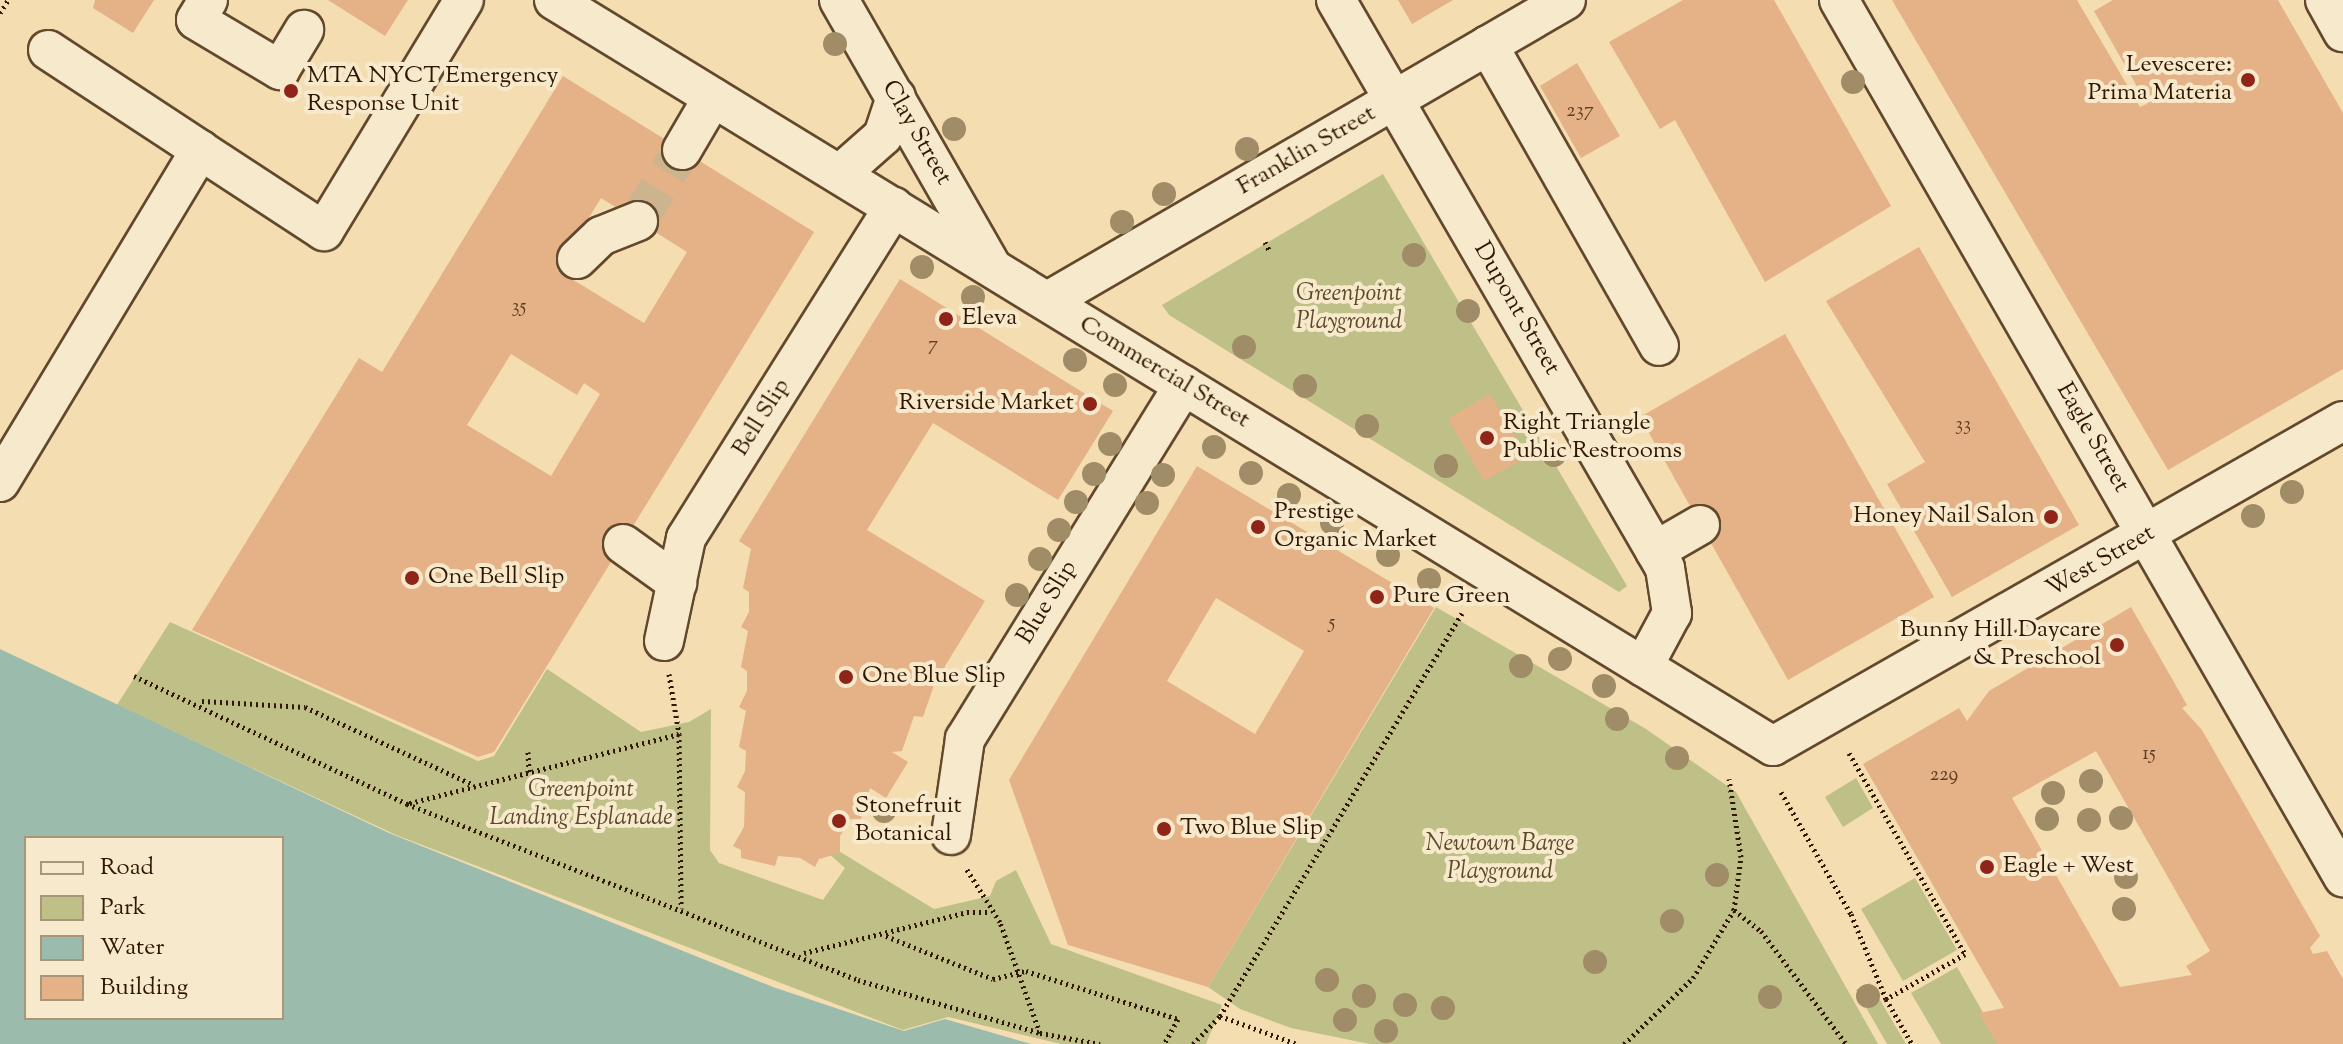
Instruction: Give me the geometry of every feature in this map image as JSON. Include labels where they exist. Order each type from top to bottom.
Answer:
[{"type":"street","points":[[208,0],[196,20],[280,70],[304,30]]},
{"type":"street","points":[[48,50],[324,231],[464,0]]},
{"type":"street","name":"Commercial Street","points":[[554,0],[1773,746]]},
{"type":"street","name":"Clay Street","points":[[839,0],[992,267]]},
{"type":"street","name":"Dupont Street","points":[[1336,0],[1655,551],[1673,605],[1643,667]]},
{"type":"street","name":"Franklin Street","points":[[1048,301],[1566,0]]},
{"type":"street","name":"Eagle Street","points":[[1839,0],[2343,877]]},
{"type":"street","points":[[2325,0],[2343,32]]},
{"type":"street","points":[[1488,45],[1659,346]]},
{"type":"street","points":[[682,150],[713,97]]},
{"type":"street","points":[[840,174],[883,136],[896,97]]},
{"type":"street","points":[[0,482],[200,150]]},
{"type":"street","name":"Bell Slip","points":[[664,641],[686,538],[894,207]]},
{"type":"street","points":[[577,259],[601,236],[638,221]]},
{"type":"street","name":"Blue Slip","points":[[951,835],[965,739],[1184,385]]},
{"type":"street","name":"West Street","points":[[1773,746],[2148,535],[2343,421]]},
{"type":"street","points":[[1655,551],[1700,525]]},
{"type":"street","points":[[623,544],[677,583]]},
{"type":"path","points":[[0,13],[8,0]]},
{"type":"path","points":[[1265,242],[1270,252]]},
{"type":"path","points":[[1193,1044],[1220,1016],[1462,613]]},
{"type":"path","points":[[664,641],[679,734],[681,908]]},
{"type":"path","points":[[134,676],[197,701],[407,804],[803,953],[858,980],[1040,1033],[1100,1044]]},
{"type":"path","points":[[197,701],[305,707],[475,785]]},
{"type":"path","points":[[407,804],[679,734]]},
{"type":"path","points":[[528,752],[529,773]]},
{"type":"path","points":[[1849,753],[1965,954],[1886,999]]},
{"type":"path","points":[[1624,1044],[1693,978],[1734,910],[1741,857],[1729,779]]},
{"type":"path","points":[[1781,792],[1851,914],[1886,999],[1912,1044]]},
{"type":"path","points":[[951,835],[989,912],[1000,922],[1040,1033]]},
{"type":"path","points":[[1734,910],[1761,931],[1846,1044]]},
{"type":"path","points":[[803,953],[886,936],[967,912],[989,912]]},
{"type":"path","points":[[886,936],[993,979],[1018,972],[1178,1019],[1164,1044]]},
{"type":"path","points":[[1220,1016],[1297,1044]]},
{"type":"green space","name":"Greenpoint Playground","points":[[1383,174],[1627,586],[1619,592],[1169,315],[1162,305]]},
{"type":"green space","name":"Newtown Barge Playground","points":[[1436,607],[1646,729],[1736,792],[1878,1044],[1370,1044],[1291,1028],[1240,1009],[1208,987]]},
{"type":"green space","name":"Greenpoint Landing Esplanade","points":[[170,622],[478,761],[494,756],[547,669],[641,732],[689,722],[711,709],[710,850],[719,863],[823,900],[845,868],[827,852],[837,850],[934,909],[990,896],[996,881],[1016,870],[1051,944],[1222,1005],[1206,1044],[1061,1044],[948,1017],[903,1030],[396,835],[117,705]]},
{"type":"green space","points":[[1856,778],[1873,808],[1843,827],[1825,797]]},
{"type":"green space","points":[[1915,878],[1957,950],[1903,981],[1861,909]]},
{"type":"green space","points":[[1957,967],[2001,1044],[1941,1044],[1911,993]]},
{"type":"green space","points":[[1870,983],[1906,1044],[1887,1044],[1856,990]]},
{"type":"water","points":[[0,649],[389,833],[773,987],[904,1031],[945,1019],[1031,1044],[0,1044]]},
{"type":"building","points":[[95,0],[154,0],[133,33],[93,8]]},
{"type":"building","points":[[328,0],[408,0],[385,36]]},
{"type":"building","points":[[1398,0],[1453,0],[1412,24]]},
{"type":"building","points":[[1683,0],[1774,0],[1891,206],[1765,282],[1675,120],[1660,129],[1609,42]]},
{"type":"building","points":[[1892,0],[2077,0],[2140,107],[2147,104],[2094,11],[2113,0],[2278,0],[2343,113],[2343,369],[2168,470]]},
{"type":"building","points":[[1577,63],[1620,136],[1581,158],[1540,86]]},
{"type":"building","points":[[563,76],[814,232],[494,752],[478,757],[192,630],[359,358],[382,372]],"holes":[[[601,198],[687,252],[644,323],[557,270]],[[511,354],[577,395],[584,383],[600,394],[551,476],[467,425]]]},
{"type":"building","points":[[1919,247],[2079,525],[1952,597],[1887,484],[1925,462],[1826,301]]},
{"type":"building","name":"One Blue Slip","points":[[900,279],[1113,411],[1058,500],[933,423],[867,530],[985,601],[945,666],[944,683],[935,682],[923,717],[914,716],[902,751],[892,752],[908,762],[886,798],[870,788],[861,819],[851,819],[840,836],[840,853],[819,859],[815,867],[800,858],[778,856],[775,866],[741,858],[741,850],[733,846],[744,827],[745,792],[737,787],[745,771],[746,751],[739,747],[746,711],[739,707],[747,691],[747,671],[741,667],[748,631],[741,627],[749,612],[749,592],[743,588],[751,549],[739,541]]},
{"type":"building","points":[[1785,334],[1934,597],[1788,680],[1640,417]]},
{"type":"building","name":"Right Triangle Public Restrooms","points":[[1490,394],[1527,457],[1484,481],[1448,419]]},
{"type":"building","points":[[1197,466],[1434,608],[1208,987],[1068,945],[1009,780]],"holes":[[[1216,598],[1304,651],[1255,734],[1167,681]]]},
{"type":"building","name":"Eagle + West","points":[[2131,607],[2187,705],[2182,708],[2202,730],[2320,936],[2310,948],[2313,954],[2327,951],[2343,979],[2343,1044],[1997,1044],[1979,1013],[2004,1008],[1863,764],[1959,708],[1967,721],[1989,691]],"holes":[[[2096,751],[2210,951],[2186,966],[2192,975],[2120,987],[2012,798]]]},
{"type":"tunnel","points":[[638,221],[682,150]]},
{"type":"place","name":"Levescere: Prima Materia","points":[[2248,80]]},
{"type":"place","name":"MTA NYCT Emergency Response Unit","points":[[291,91]]},
{"type":"place","name":"Eleva","points":[[946,319]]},
{"type":"place","name":"Riverside Market","points":[[1090,404]]},
{"type":"place","name":"Right Triangle Public Restrooms","points":[[1487,438]]},
{"type":"place","name":"Honey Nail Salon","points":[[2051,517]]},
{"type":"place","name":"Prestige Organic Market","points":[[1258,527]]},
{"type":"place","name":"One Bell Slip","points":[[412,578]]},
{"type":"place","name":"Pure Green","points":[[1377,597]]},
{"type":"place","name":"Bunny Hill Daycare & Preschool","points":[[2117,645]]},
{"type":"place","name":"One Blue Slip","points":[[846,677]]},
{"type":"place","name":"Stonefruit Botanical","points":[[839,821]]},
{"type":"place","name":"Two Blue Slip","points":[[1164,829]]},
{"type":"place","name":"Eagle + West","points":[[1987,867]]}]
